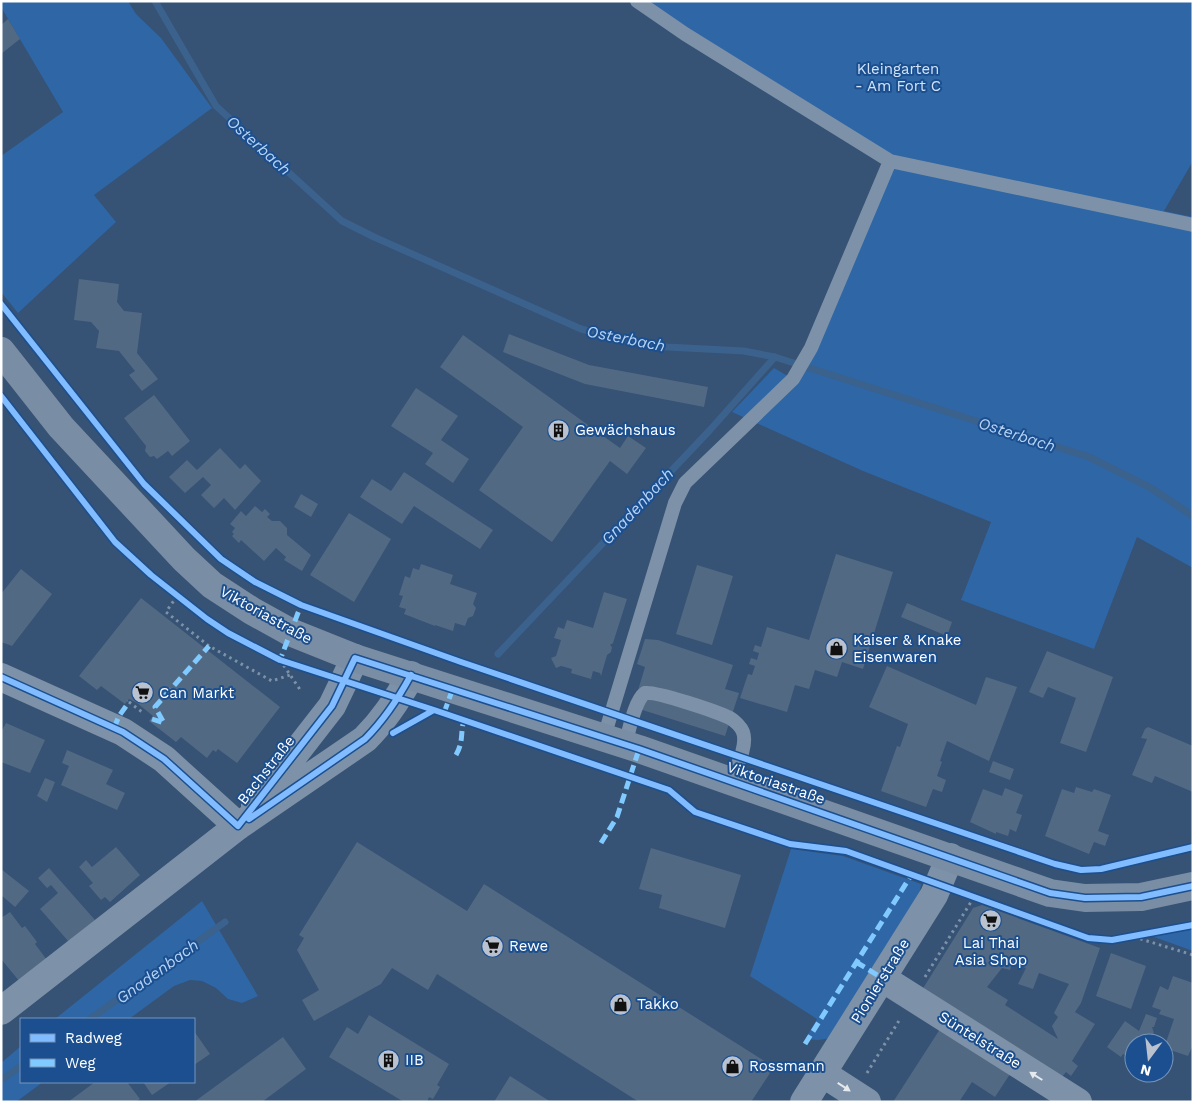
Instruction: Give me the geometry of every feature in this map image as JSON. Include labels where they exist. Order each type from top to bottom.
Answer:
[{"type":"main road","name":"Viktoriastraße","points":[[1,351],[61,426],[184,559],[212,585],[252,611],[290,632],[355,658],[614,741],[1050,893],[1086,898],[1141,896],[1193,886]]},
{"type":"street","name":"Bachstraße","points":[[238,826],[332,706],[355,658]]},
{"type":"street","name":"Bachstraße","points":[[1,1011],[238,826],[365,739],[378,726],[399,698],[411,675]]},
{"type":"street","points":[[1,678],[123,732],[164,759],[238,826]]},
{"type":"street","name":"Pionierstraße","points":[[804,1102],[934,895],[950,857]]},
{"type":"street","name":"Süntelstraße","points":[[882,978],[1078,1102]]},
{"type":"street","points":[[822,1073],[866,1102]]},
{"type":"lane","points":[[637,1],[685,34],[890,161],[1193,225]]},
{"type":"lane","points":[[614,741],[675,503],[685,483],[793,379],[811,348],[890,161]]},
{"type":"lane","points":[[614,741],[644,693],[658,694],[731,718],[742,731],[744,738],[731,781]]},
{"type":"path","points":[[177,596],[166,612],[208,646],[272,681],[290,675]]},
{"type":"path","points":[[280,660],[301,691]]},
{"type":"path","points":[[280,660],[289,663]]},
{"type":"path","points":[[1134,937],[1193,956]]},
{"type":"green space","points":[[1,1],[128,1],[136,14],[161,38],[212,108],[94,195],[116,222],[18,313],[1,292],[1,156],[63,112],[1,7]]},
{"type":"green space","name":"Kleingarten - Am Fort C","points":[[632,1],[1193,1],[1193,161],[1164,211],[1193,217],[1193,568],[1137,537],[1094,649],[961,600],[991,522],[863,471],[732,412],[774,368],[793,379],[890,161]]},
{"type":"green space","points":[[791,849],[843,856],[921,884],[919,897],[830,1038],[815,1040],[806,1038],[817,1019],[750,976]]},
{"type":"green space","points":[[202,901],[258,996],[242,1003],[228,999],[216,988],[202,981],[190,980],[174,986],[130,1018],[56,1018]]},
{"type":"green space","points":[[1193,928],[1193,951],[1154,937],[1154,936]]},
{"type":"green space","points":[[20,1047],[20,1083],[42,1083],[16,1102],[1,1102],[1,1063]]},
{"type":"building","points":[[8,19],[20,39],[1,54],[1,25]]},
{"type":"building","points":[[79,279],[119,284],[117,302],[124,311],[142,313],[137,353],[158,379],[142,391],[129,375],[135,371],[119,351],[96,348],[99,331],[91,322],[74,320]]},
{"type":"building","points":[[509,334],[589,365],[708,387],[704,407],[585,384],[503,352]]},
{"type":"building","name":"Gewächshaus","points":[[463,335],[620,448],[628,436],[646,448],[627,474],[610,461],[552,542],[479,490],[523,427],[440,367]]},
{"type":"building","points":[[416,388],[458,416],[441,440],[469,459],[453,483],[425,464],[433,453],[391,426]]},
{"type":"building","points":[[154,395],[190,441],[172,456],[168,451],[157,459],[154,456],[150,457],[145,451],[146,446],[124,418]]},
{"type":"building","points":[[220,448],[240,469],[245,464],[261,481],[235,510],[224,498],[214,508],[201,495],[211,485],[203,477],[185,493],[169,477],[187,460],[197,470]]},
{"type":"building","points":[[404,472],[493,530],[480,549],[414,506],[402,524],[360,497],[372,479],[391,491]]},
{"type":"building","points":[[301,494],[318,504],[311,517],[294,507]]},
{"type":"building","points":[[255,506],[262,512],[265,509],[270,514],[267,517],[272,521],[280,521],[287,528],[287,535],[311,555],[302,571],[284,560],[286,557],[276,548],[264,561],[241,540],[239,543],[232,536],[235,528],[230,524],[241,511],[246,516]]},
{"type":"building","points":[[349,513],[391,539],[354,602],[310,575]]},
{"type":"building","points":[[836,554],[893,572],[863,669],[842,662],[837,677],[815,670],[809,689],[795,685],[787,712],[740,698],[748,674],[752,675],[755,666],[749,664],[751,658],[757,660],[759,653],[753,651],[755,645],[761,647],[767,627],[809,640]]},
{"type":"building","points":[[421,564],[453,575],[450,584],[477,593],[473,604],[476,608],[473,616],[468,618],[465,626],[455,623],[453,631],[435,626],[404,614],[406,609],[399,607],[403,596],[399,595],[405,576],[410,578],[413,568],[419,570]]},
{"type":"building","points":[[697,565],[733,576],[712,645],[676,634]]},
{"type":"building","points":[[21,569],[52,594],[12,646],[1,642],[1,594]]},
{"type":"building","points":[[604,592],[627,599],[613,643],[610,645],[612,647],[611,652],[607,655],[601,676],[600,673],[593,671],[591,679],[571,673],[572,669],[561,666],[556,668],[551,658],[556,656],[561,640],[554,638],[558,627],[564,629],[567,620],[593,628]]},
{"type":"building","points":[[141,598],[280,707],[237,763],[218,749],[216,752],[213,750],[207,758],[181,737],[176,742],[149,721],[153,716],[137,703],[129,699],[125,704],[101,686],[97,690],[79,676]]},
{"type":"building","points":[[907,603],[952,622],[947,636],[901,617]]},
{"type":"building","points":[[645,639],[658,640],[733,665],[725,689],[739,693],[725,736],[633,707],[645,667],[637,664]]},
{"type":"building","points":[[1047,651],[1113,677],[1086,752],[1060,743],[1076,698],[1048,687],[1043,698],[1029,692]]},
{"type":"building","points":[[887,666],[976,705],[986,677],[1017,687],[989,761],[947,741],[937,776],[946,780],[942,792],[933,789],[926,807],[881,791],[897,746],[900,747],[908,724],[869,707]]},
{"type":"building","points":[[6,723],[45,740],[30,773],[1,762],[1,732]]},
{"type":"building","points":[[1148,727],[1193,746],[1193,792],[1155,776],[1152,783],[1132,775],[1147,739],[1141,738]]},
{"type":"building","points":[[67,750],[113,770],[106,784],[125,793],[117,810],[61,785],[69,766],[62,763]]},
{"type":"building","points":[[993,761],[1014,769],[1010,780],[989,772]]},
{"type":"building","points":[[45,778],[55,782],[47,802],[37,796]]},
{"type":"building","points":[[1076,787],[1092,792],[1094,789],[1111,795],[1098,831],[1109,835],[1105,846],[1094,842],[1089,854],[1045,836],[1062,789],[1074,793]]},
{"type":"building","points":[[1005,788],[1023,795],[1016,813],[1022,815],[1016,832],[1010,829],[1008,836],[996,832],[996,834],[970,822],[983,789],[1002,796]]},
{"type":"building","points":[[357,842],[467,911],[484,884],[774,1067],[751,1102],[639,1102],[437,974],[428,990],[392,968],[381,984],[314,1021],[302,1000],[319,990],[297,950],[304,938],[299,935]]},
{"type":"building","points":[[116,847],[140,875],[110,902],[105,897],[101,900],[89,886],[93,883],[79,867],[86,860],[92,867]]},
{"type":"building","points":[[651,848],[741,875],[725,928],[659,908],[662,895],[639,889]]},
{"type":"building","points":[[49,868],[95,920],[69,942],[40,909],[58,893],[51,885],[47,888],[38,878]]},
{"type":"building","points":[[1,869],[29,891],[15,907],[1,895]]},
{"type":"building","points":[[982,905],[1100,948],[1081,1003],[1075,1012],[1095,1024],[1072,1061],[1078,1066],[1071,1076],[1066,1072],[1061,1078],[922,990],[973,908]],"holes":[[[1012,963],[1026,968],[1018,984],[1033,989],[1039,973],[1069,984],[1054,1013],[1058,1017],[1052,1026],[1058,1039],[1005,1005],[1008,1000],[987,987],[1002,968],[1010,970]]]},
{"type":"building","points":[[10,912],[22,928],[25,926],[47,960],[20,982],[1,959],[1,918]]},
{"type":"building","points":[[1111,953],[1146,966],[1131,1009],[1096,996]]},
{"type":"building","points":[[1173,976],[1193,983],[1193,1045],[1188,1056],[1174,1051],[1174,1033],[1169,1033],[1174,1019],[1159,1014],[1161,1010],[1152,1007],[1160,986],[1168,990]]},
{"type":"building","points":[[1146,1014],[1157,1018],[1154,1027],[1152,1027],[1154,1033],[1124,1033],[1124,1055],[1121,1057],[1107,1047],[1125,1021],[1139,1031]]},
{"type":"building","name":"IIB","points":[[369,1015],[449,1064],[437,1085],[440,1087],[433,1099],[429,1097],[427,1102],[404,1102],[329,1057],[347,1027],[358,1034]]},
{"type":"building","points":[[942,1026],[1012,1071],[995,1097],[972,1082],[959,1102],[893,1102]]},
{"type":"building","points":[[195,1032],[210,1054],[195,1064]]},
{"type":"building","points":[[283,1037],[306,1069],[262,1102],[194,1102]]},
{"type":"building","points":[[510,1076],[551,1102],[494,1102]]},
{"type":"building","points":[[94,1083],[128,1083],[140,1099],[136,1102],[68,1102]]},
{"type":"building","points":[[144,1083],[170,1083],[152,1095]]},
{"type":"waterway","name":"Osterbach","points":[[155,1],[216,106],[342,221],[374,237],[581,329],[619,339],[667,347],[744,351],[775,357],[1089,457],[1151,488],[1193,516]]},
{"type":"waterway","name":"Gnadenbach","points":[[498,654],[710,430],[775,357]]},
{"type":"waterway","name":"Gnadenbach","points":[[91,1018],[225,922]]},
{"type":"waterway","name":"Gnadenbach","points":[[1,1080],[20,1067]]},
{"type":"marked path","points":[[277,658],[280,660],[301,605]]},
{"type":"marked path","points":[[152,719],[164,723],[155,707],[209,646]]},
{"type":"marked path","points":[[444,713],[453,688]]},
{"type":"marked path","points":[[114,728],[119,716],[129,702]]},
{"type":"marked path","points":[[456,755],[460,745],[464,720]]},
{"type":"marked path","points":[[601,843],[617,817],[639,749]]},
{"type":"marked path","points":[[805,1044],[912,874]]},
{"type":"marked path","points":[[856,962],[882,978]]},
{"type":"cycle path","points":[[1,304],[144,484],[221,559],[255,582],[301,605],[461,662],[1055,864],[1081,870],[1101,869],[1193,847]]},
{"type":"cycle path","points":[[1,396],[115,542],[151,575],[207,619],[228,633],[280,660],[434,710]]},
{"type":"cycle path","points":[[238,826],[332,706],[355,658],[639,749],[1050,893],[1085,898],[1141,897],[1193,886]]},
{"type":"cycle path","points":[[249,819],[365,739],[390,709],[411,675]]},
{"type":"cycle path","points":[[1,677],[123,732],[164,759],[238,826]]},
{"type":"cycle path","points":[[393,733],[434,710],[669,790],[695,812],[790,844],[846,851],[1088,938],[1112,940],[1193,925]]},
{"type":"place","name":"Gewächshaus","points":[[559,430]]},
{"type":"place","name":"Kaiser & Knake Eisenwaren","points":[[837,649]]},
{"type":"place","name":"Can Markt","points":[[143,693]]},
{"type":"place","name":"Lai Thai Asia Shop","points":[[991,920]]},
{"type":"place","name":"Rewe","points":[[493,946]]},
{"type":"place","name":"Takko","points":[[621,1004]]},
{"type":"place","name":"IIB","points":[[389,1060]]},
{"type":"place","name":"Rossmann","points":[[733,1066]]}]
